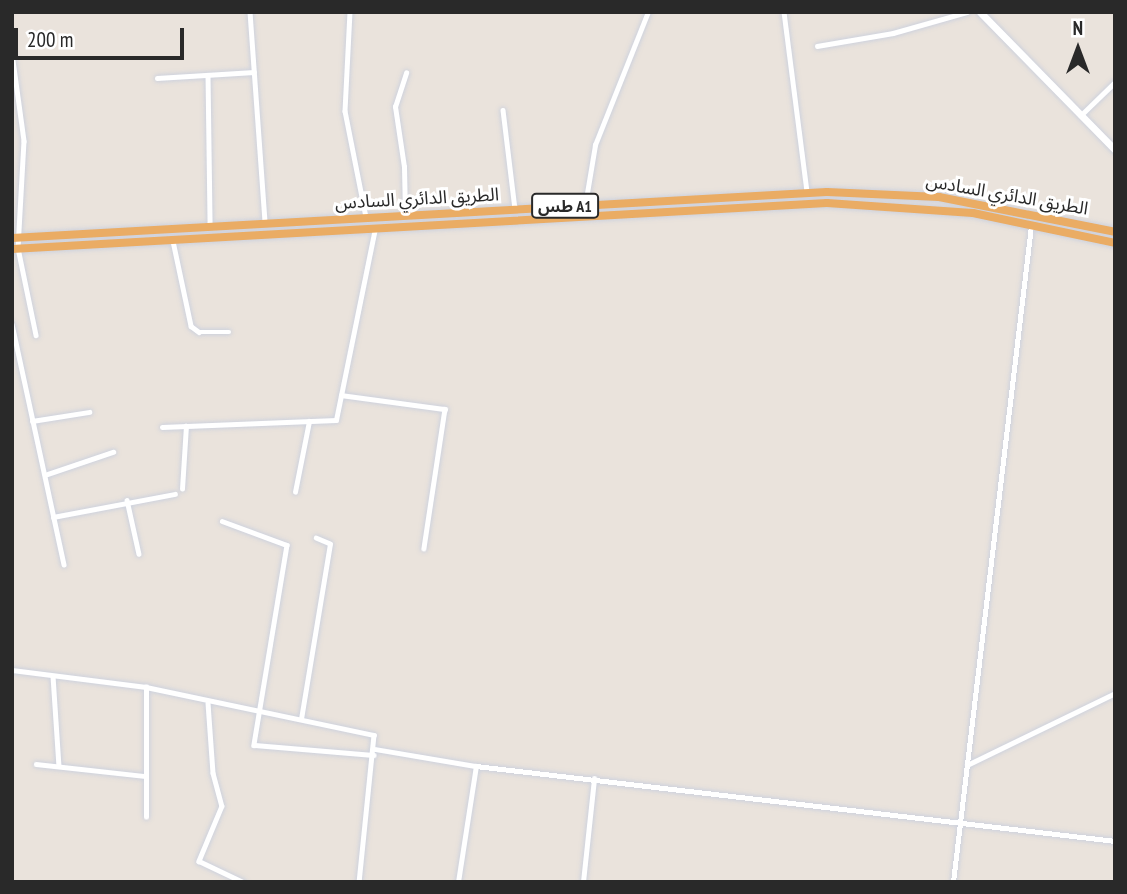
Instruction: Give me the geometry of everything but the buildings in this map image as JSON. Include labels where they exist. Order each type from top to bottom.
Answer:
[{"type":"highway","name":"الطريق الدائري السادس","points":[[15,238],[827,192],[939,197],[1034,213],[1115,232]]},
{"type":"highway","points":[[827,192],[827,203]]},
{"type":"highway","points":[[938,208],[939,197]]},
{"type":"highway","name":"الطريق الدائري السادس","points":[[15,248],[827,203],[938,208],[1031,224],[1115,243]]},
{"type":"highway","points":[[353,218],[354,229]]},
{"type":"main road","points":[[980,12],[1115,150]]},
{"type":"street","points":[[250,12],[265,223]]},
{"type":"street","points":[[350,12],[345,111],[366,217]]},
{"type":"street","points":[[585,205],[595,145],[648,12]]},
{"type":"street","points":[[784,12],[807,193]]},
{"type":"street","points":[[817,46],[893,33],[967,12]]},
{"type":"street","points":[[12,53],[24,141],[15,248],[36,335]]},
{"type":"street","points":[[157,78],[254,72]]},
{"type":"street","points":[[405,215],[404,167],[395,107],[406,73]]},
{"type":"street","points":[[208,75],[210,226]]},
{"type":"street","points":[[1081,115],[1115,82]]},
{"type":"street","points":[[503,110],[515,209]]},
{"type":"street","points":[[953,882],[1034,213]]},
{"type":"street","points":[[162,427],[336,420],[375,229]]},
{"type":"street","points":[[172,240],[191,326],[199,332],[229,332]]},
{"type":"street","points":[[12,324],[64,564]]},
{"type":"street","points":[[341,395],[445,409],[424,548]]},
{"type":"street","points":[[32,421],[89,412]]},
{"type":"street","points":[[295,492],[309,421]]},
{"type":"street","points":[[181,489],[186,426]]},
{"type":"street","points":[[45,475],[113,452]]},
{"type":"street","points":[[53,517],[127,500],[175,494]]},
{"type":"street","points":[[127,500],[139,554]]},
{"type":"street","points":[[222,521],[287,545],[253,742],[257,748],[375,752],[1115,841]]},
{"type":"street","points":[[301,719],[330,544],[316,538]]},
{"type":"street","points":[[12,670],[146,687],[208,703],[374,735],[375,752],[359,882]]},
{"type":"street","points":[[53,676],[59,766]]},
{"type":"street","points":[[146,687],[146,817]]},
{"type":"street","points":[[967,765],[1115,693]]},
{"type":"street","points":[[208,703],[213,773],[222,806],[199,861],[243,882]]},
{"type":"street","points":[[36,764],[145,775]]},
{"type":"street","points":[[458,882],[476,766]]},
{"type":"street","points":[[583,882],[594,779]]}]
